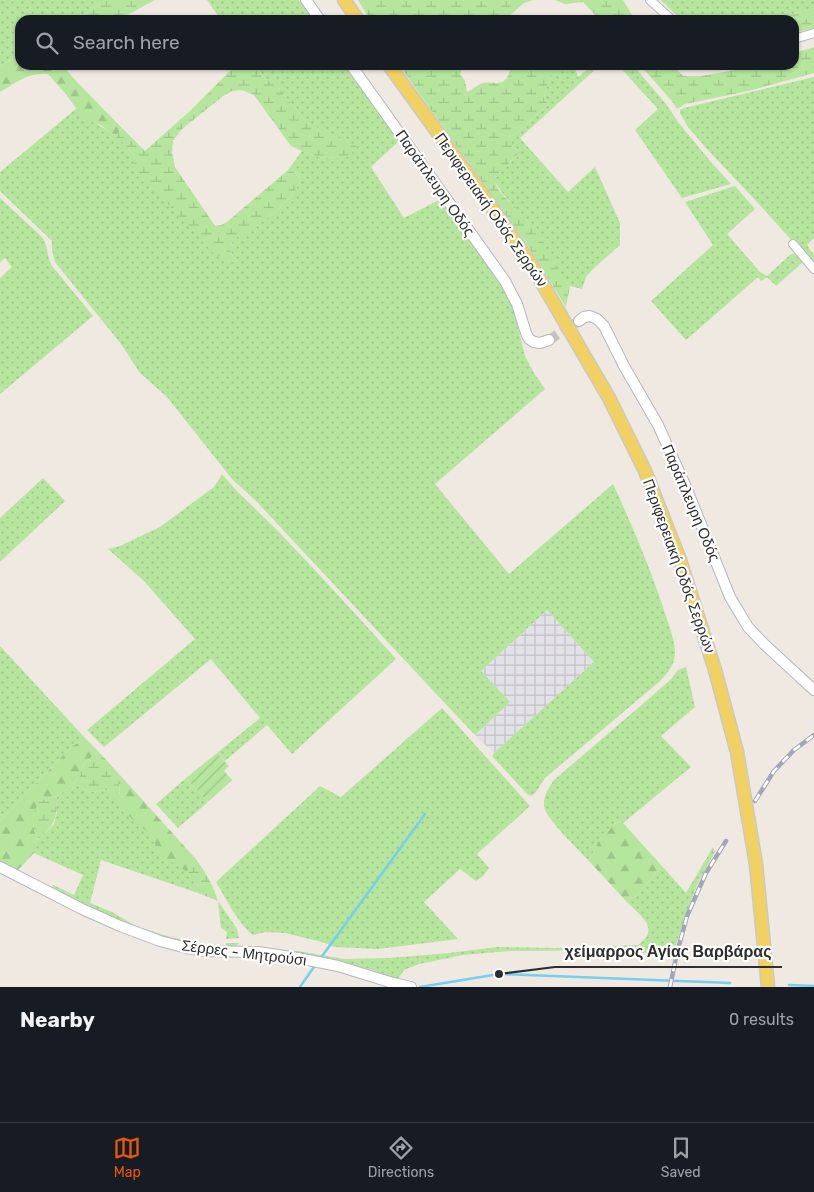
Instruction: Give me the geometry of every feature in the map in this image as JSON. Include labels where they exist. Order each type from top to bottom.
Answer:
[{"type":"main road","points":[[344,0],[354,15]]},
{"type":"main road","name":"Περιφερειακή Οδός Σερρών","points":[[394,70],[531,264],[609,398],[645,471],[689,587],[715,670],[736,752],[756,864],[768,987]]},
{"type":"street","points":[[306,0],[316,15]]},
{"type":"street","points":[[650,0],[666,15]]},
{"type":"street","points":[[799,38],[814,33]]},
{"type":"street","name":"Παράπλευρη Οδός","points":[[355,70],[505,281],[517,304],[529,339],[540,343],[549,340]]},
{"type":"street","points":[[793,244],[814,269]]},
{"type":"street","name":"Παράπλευρη Οδός","points":[[579,321],[590,316],[597,319],[604,326],[624,366],[658,425],[686,487],[730,597],[748,627],[814,690]]},
{"type":"street","name":"Σέρρες - Μητρούσι","points":[[0,867],[82,909],[160,941],[196,949],[258,952],[298,958],[338,966],[411,987]]},
{"type":"shaded area","points":[[547,610],[594,662],[494,753],[475,735],[510,702],[481,671]]},
{"type":"green space","points":[[0,0],[106,0],[84,15],[15,15],[15,58],[0,66]]},
{"type":"green space","points":[[106,0],[155,0],[127,15],[84,15]]},
{"type":"green space","points":[[207,0],[299,0],[310,15],[218,15]]},
{"type":"green space","points":[[358,0],[533,0],[524,3],[511,15],[367,15]]},
{"type":"green space","points":[[555,0],[623,0],[632,15],[595,15],[583,2],[565,4]]},
{"type":"green space","points":[[661,0],[814,0],[814,8],[791,15],[676,15]]},
{"type":"green space","points":[[814,8],[814,28],[799,32],[799,15],[791,15]]},
{"type":"green space","points":[[814,47],[814,73],[748,91],[685,104],[677,109],[644,70],[678,70],[683,76],[701,76],[736,70],[799,70],[799,52]]},
{"type":"green space","points":[[15,58],[15,70],[66,70],[122,128],[116,137],[101,125],[82,116],[48,74],[28,76],[0,92],[0,66]]},
{"type":"green space","points":[[231,70],[259,70],[267,81],[273,81],[307,123],[336,135],[357,147],[351,154],[340,158],[316,157],[291,146],[254,95],[242,90],[232,91],[223,96],[182,129],[173,141],[172,152],[175,167],[215,226],[227,222],[288,170],[296,173],[301,180],[293,194],[281,207],[234,240],[231,251],[236,261],[230,262],[213,253],[134,167],[135,158],[131,151],[116,137],[122,128],[145,151],[191,110]]},
{"type":"green space","points":[[259,70],[348,70],[399,141],[371,167],[404,218],[439,200],[442,202],[504,289],[512,304],[525,356],[545,389],[435,484],[509,574],[613,484],[654,582],[674,643],[675,657],[670,669],[659,682],[545,778],[531,796],[492,756],[594,662],[547,610],[481,671],[510,702],[475,735],[256,501],[232,479],[167,397],[140,373],[121,344],[55,262],[52,241],[0,191],[0,172],[77,108],[86,118],[107,130],[125,145],[225,259],[230,262],[236,261],[231,250],[234,240],[275,212],[286,203],[294,192],[301,180],[296,173],[288,170],[302,151],[316,157],[340,158],[311,125],[307,123],[273,81],[267,81]]},
{"type":"green space","points":[[403,70],[462,70],[460,74],[465,81],[467,92],[482,84],[504,81],[510,70],[557,70],[546,90],[544,100],[549,104],[512,137],[512,146],[519,153],[495,178],[495,182],[499,190],[529,223],[570,286],[566,307],[528,246]]},
{"type":"green space","points":[[557,70],[576,70],[578,77],[587,70],[595,70],[520,138],[568,192],[595,167],[620,223],[620,245],[592,270],[586,277],[582,289],[570,286],[565,281],[521,214],[502,193],[495,182],[495,178],[519,153],[512,146],[512,137],[549,104],[544,100],[547,86]]},
{"type":"green space","points":[[623,70],[637,70],[710,161],[731,184],[682,198],[635,130],[658,109]]},
{"type":"green space","points":[[814,77],[814,238],[807,245],[814,255],[814,265],[688,127],[680,110]]},
{"type":"green space","points":[[735,186],[755,209],[727,234],[760,272],[767,276],[791,254],[794,254],[803,262],[776,286],[767,277],[761,281],[758,277],[686,340],[651,301],[713,245],[685,202]]},
{"type":"green space","points":[[0,198],[42,237],[52,266],[93,316],[0,394],[0,278],[12,267],[5,258],[0,262]]},
{"type":"green space","points":[[222,474],[307,561],[396,659],[292,754],[267,725],[225,761],[217,753],[260,718],[211,659],[104,747],[87,730],[195,639],[144,581],[108,549],[120,546],[160,527],[214,487]]},
{"type":"green space","points":[[43,478],[65,501],[0,562],[0,518]]},
{"type":"green space","points":[[0,646],[86,739],[72,746],[0,821]]},
{"type":"green space","points":[[686,667],[695,707],[661,736],[691,767],[623,823],[618,821],[599,840],[589,861],[550,818],[544,806],[547,792],[554,780],[652,696],[678,670]]},
{"type":"green space","points":[[442,708],[530,806],[477,854],[489,868],[483,876],[476,881],[460,869],[424,902],[458,939],[378,949],[334,947],[322,942],[285,933],[265,932],[253,935],[238,918],[216,882],[320,786],[341,797]]},
{"type":"green space","points":[[86,739],[98,751],[83,765],[80,776],[57,796],[39,801],[33,825],[37,841],[35,852],[17,871],[0,863],[0,821],[72,746]]},
{"type":"green space","points":[[98,751],[119,774],[120,792],[118,799],[108,790],[90,792],[73,783],[80,776],[83,765]]},
{"type":"green space","points":[[217,753],[229,766],[224,771],[232,780],[208,802],[186,778]]},
{"type":"green space","points":[[119,774],[195,858],[187,872],[158,853],[154,838],[122,810],[118,799],[120,792]]},
{"type":"green space","points":[[186,778],[208,802],[178,828],[156,804]]},
{"type":"green space","points":[[73,783],[90,792],[108,790],[118,799],[123,810],[154,838],[156,845],[164,856],[188,873],[197,883],[198,893],[101,860],[90,903],[112,912],[136,926],[170,937],[217,947],[225,946],[226,943],[239,943],[236,946],[209,948],[177,943],[132,927],[51,888],[53,885],[74,895],[83,875],[34,853],[37,841],[54,824],[57,812],[57,796]]},
{"type":"green space","points":[[57,796],[54,822],[37,841],[33,821],[39,801]]},
{"type":"green space","points":[[618,821],[623,823],[662,866],[636,896],[625,900],[589,861],[599,840]]},
{"type":"green space","points":[[713,847],[715,852],[698,883],[672,958],[629,950],[509,951],[463,955],[419,964],[404,970],[398,979],[369,969],[335,961],[279,952],[298,951],[344,959],[389,958],[497,947],[559,948],[638,945],[645,939],[648,927],[642,916],[625,900],[636,896],[662,866],[686,893]]},
{"type":"green space","points":[[195,858],[214,889],[218,901],[198,893],[197,884],[187,872]]},
{"type":"green space","points":[[218,901],[237,929],[239,938],[226,939],[227,932],[221,928]]},
{"type":"waterway","points":[[320,959],[425,814]]},
{"type":"waterway","points":[[300,987],[316,964]]},
{"type":"waterway","points":[[420,987],[499,974],[730,983]]},
{"type":"waterway","points":[[789,985],[814,986]]},
{"type":"tunnel","points":[[549,340],[579,321]]},
{"type":"railway","points":[[755,801],[774,771],[794,750],[814,735]]},
{"type":"railway","points":[[670,987],[687,916],[706,873],[726,841]]},
{"type":"place","name":"χείμαρρος Αγίας Βαρβάρας","points":[[499,974]]}]
